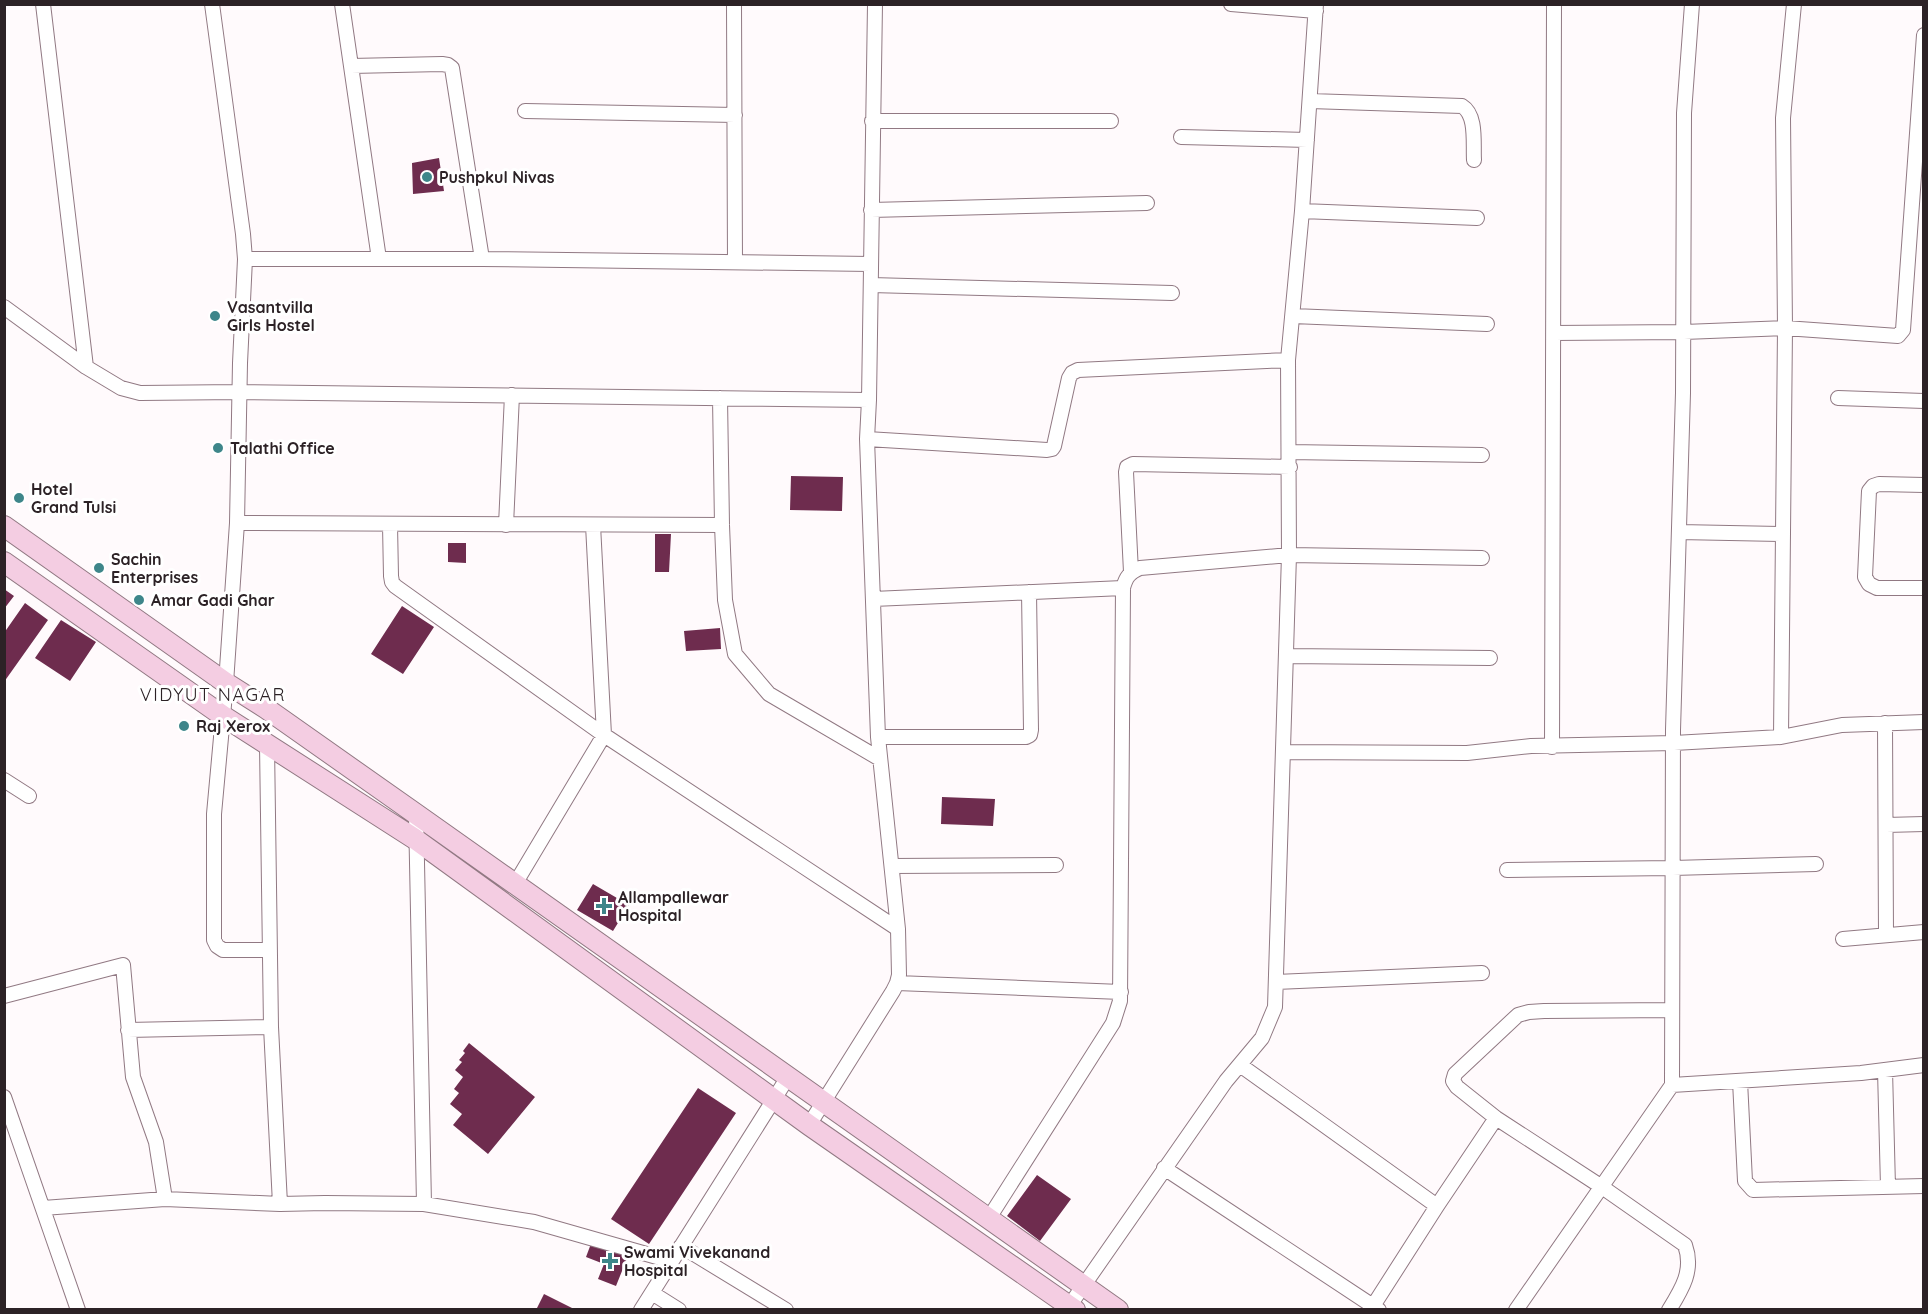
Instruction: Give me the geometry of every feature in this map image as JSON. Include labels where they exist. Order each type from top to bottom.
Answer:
[{"type":"main road","points":[[4,526],[1118,1310]]},
{"type":"main road","points":[[4,562],[222,716],[415,839],[808,1125],[1072,1307]]},
{"type":"street","points":[[43,4],[86,367]]},
{"type":"street","points":[[212,4],[245,259],[237,523],[214,814],[214,940],[223,950],[270,950]]},
{"type":"street","points":[[342,4],[379,259]]},
{"type":"street","points":[[734,4],[735,262]]},
{"type":"street","points":[[808,1125],[897,983],[898,929],[878,736],[867,440],[875,4]]},
{"type":"street","points":[[1072,1307],[1083,1285],[1164,1168],[1226,1081],[1262,1038],[1275,1007],[1289,555],[1288,360],[1302,211],[1316,8],[1231,4]]},
{"type":"street","points":[[1552,747],[1554,4]]},
{"type":"street","points":[[1516,1310],[1672,1085],[1672,868],[1684,332],[1684,113],[1692,4]]},
{"type":"street","points":[[1780,737],[1785,328],[1783,118],[1794,4]]},
{"type":"street","points":[[1553,333],[1684,332],[1785,328],[1898,336],[1901,334],[1921,102],[1923,34]]},
{"type":"street","points":[[351,66],[442,64],[452,68],[482,259]]},
{"type":"street","points":[[1310,101],[1462,106],[1472,116],[1474,160]]},
{"type":"street","points":[[525,111],[735,115]]},
{"type":"street","points":[[872,121],[1111,121]]},
{"type":"street","points":[[1181,137],[1307,140]]},
{"type":"street","points":[[871,210],[1147,203]]},
{"type":"street","points":[[1302,211],[1477,218]]},
{"type":"street","points":[[245,259],[482,259],[871,264]]},
{"type":"street","points":[[871,285],[1172,293]]},
{"type":"street","points":[[4,307],[86,367],[121,388],[140,393],[240,392],[869,400]]},
{"type":"street","points":[[1293,316],[1487,324]]},
{"type":"street","points":[[867,440],[1047,450],[1054,446],[1069,378],[1078,370],[1288,360]]},
{"type":"street","points":[[506,525],[512,395]]},
{"type":"street","points":[[720,398],[726,600],[735,654],[769,694],[880,759]]},
{"type":"street","points":[[1838,398],[1923,401]]},
{"type":"street","points":[[1289,452],[1482,454]]},
{"type":"street","points":[[1131,572],[1127,466],[1133,464],[1290,467]]},
{"type":"street","points":[[1923,485],[1879,484],[1873,486],[1869,491],[1865,577],[1869,584],[1876,588],[1923,588]]},
{"type":"street","points":[[237,523],[722,525]]},
{"type":"street","points":[[390,525],[392,582],[395,586],[604,735],[898,929]]},
{"type":"street","points":[[515,884],[604,735],[593,525]]},
{"type":"street","points":[[1679,532],[1783,534]]},
{"type":"street","points":[[989,1218],[1113,1023],[1120,1001],[1123,588],[1126,577],[1140,568],[1289,555],[1482,558]]},
{"type":"street","points":[[873,599],[1123,588]]},
{"type":"street","points":[[878,736],[1026,737],[1030,735],[1029,592]]},
{"type":"street","points":[[1286,656],[1490,658]]},
{"type":"street","points":[[1283,752],[1467,753],[1531,746],[1674,743],[1780,737],[1842,724],[1923,722]]},
{"type":"street","points":[[1885,723],[1886,935]]},
{"type":"street","points":[[267,746],[271,1027],[280,1204]]},
{"type":"street","points":[[4,780],[29,796]]},
{"type":"street","points":[[416,814],[424,1204]]},
{"type":"street","points":[[1886,825],[1923,824]]},
{"type":"street","points":[[1507,870],[1816,864]]},
{"type":"street","points":[[892,866],[1056,865]]},
{"type":"street","points":[[1843,939],[1923,932]]},
{"type":"street","points":[[4,996],[123,965],[133,1077],[156,1142],[165,1199]]},
{"type":"street","points":[[1276,982],[1482,973]]},
{"type":"street","points":[[897,983],[1121,992]]},
{"type":"street","points":[[1669,1310],[1688,1276],[1689,1265],[1685,1245],[1602,1187],[1496,1118],[1457,1088],[1453,1081],[1455,1074],[1518,1015],[1544,1011],[1672,1010]]},
{"type":"street","points":[[128,1030],[271,1027]]},
{"type":"street","points":[[1240,1065],[1437,1206]]},
{"type":"street","points":[[1672,1085],[1885,1070],[1923,1065]]},
{"type":"street","points":[[1885,1070],[1888,1187]]},
{"type":"street","points":[[641,1310],[788,1077]]},
{"type":"street","points":[[1740,1081],[1745,1181],[1754,1191],[1923,1186]]},
{"type":"street","points":[[4,1097],[78,1310]]},
{"type":"street","points":[[1164,1168],[1376,1308],[1437,1206],[1496,1118]]},
{"type":"street","points":[[43,1208],[165,1199],[280,1204],[424,1204],[534,1222],[671,1261]]},
{"type":"street","points":[[681,1246],[786,1310]]},
{"type":"street","points":[[652,1293],[679,1310]]},
{"type":"building","name":"Pushpkul Nivas","points":[[439,158],[444,191],[413,194],[412,163]]},
{"type":"building","points":[[791,476],[843,477],[842,511],[790,510]]},
{"type":"building","points":[[655,534],[671,534],[669,572],[655,572]]},
{"type":"building","points":[[448,543],[466,543],[466,563],[448,562]]},
{"type":"building","points":[[4,589],[14,596],[4,609]]},
{"type":"building","points":[[25,603],[48,620],[4,682],[4,633]]},
{"type":"building","points":[[402,606],[434,627],[403,674],[371,654]]},
{"type":"building","points":[[61,620],[96,642],[70,681],[35,658]]},
{"type":"building","points":[[720,628],[721,649],[686,651],[684,631]]},
{"type":"building","points":[[942,797],[995,799],[993,826],[941,824]]},
{"type":"building","points":[[593,884],[629,905],[613,931],[577,910]]},
{"type":"building","points":[[469,1043],[535,1097],[488,1154],[453,1125],[462,1114],[450,1104],[459,1093],[454,1089],[463,1077],[455,1070],[462,1062],[459,1060]]},
{"type":"building","points":[[698,1088],[736,1113],[649,1244],[611,1219]]},
{"type":"building","points":[[1037,1175],[1071,1199],[1040,1241],[1007,1216]]},
{"type":"building","points":[[592,1241],[628,1256],[616,1286],[598,1279],[604,1264],[586,1257]]},
{"type":"building","points":[[544,1294],[576,1310],[536,1310]]},
{"type":"place","name":"Pushpkul Nivas","points":[[427,177]]},
{"type":"place","name":"Vasantvilla Girls Hostel","points":[[215,316]]},
{"type":"place","name":"Talathi Office","points":[[218,448]]},
{"type":"place","name":"Hotel Grand Tulsi","points":[[19,498]]},
{"type":"place","name":"Sachin Enterprises","points":[[99,568]]},
{"type":"place","name":"Amar Gadi Ghar","points":[[139,600]]},
{"type":"place","name":"Raj Xerox","points":[[184,726]]},
{"type":"place","name":"Allampallewar Hospital","points":[[604,906]]},
{"type":"place","name":"Swami Vivekanand Hospital","points":[[610,1261]]},
{"type":"district","name":"VIDYUT NAGAR","points":[[213,694]]}]
